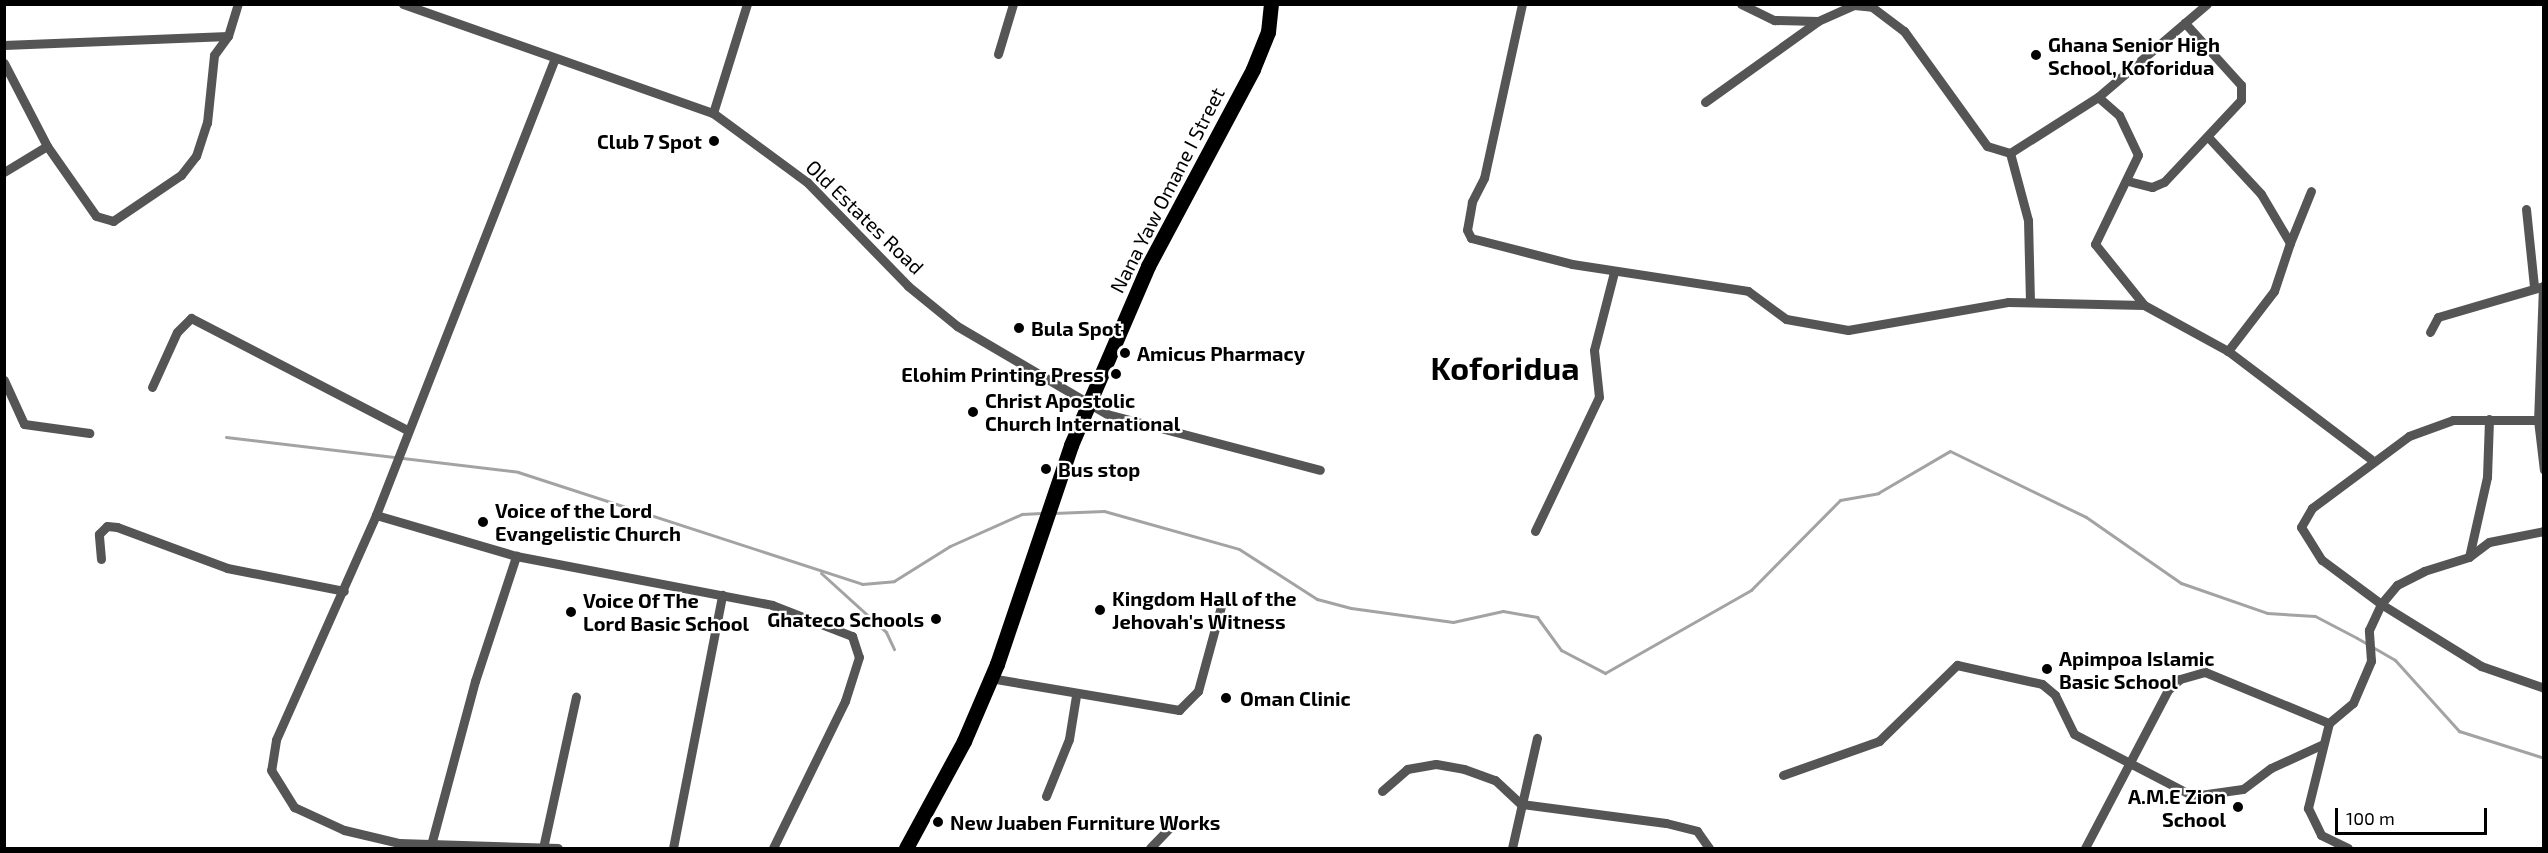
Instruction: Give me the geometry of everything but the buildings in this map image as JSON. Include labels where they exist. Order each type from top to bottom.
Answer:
[{"type":"main road","name":"Nana Yaw Omane I Street","points":[[990,678],[1052,494],[1088,404],[1148,266],[1253,69],[1268,32],[1271,4]]},
{"type":"main road","points":[[906,849],[964,741],[990,678]]},
{"type":"street","points":[[4,63],[46,146],[96,216],[113,221],[123,217],[182,175],[196,156],[207,123],[214,55],[228,36],[238,4]]},
{"type":"street","name":"Old Estates Road","points":[[403,4],[713,113],[807,182],[908,286],[957,326],[1088,404],[1184,438],[1320,470]]},
{"type":"street","points":[[713,113],[747,4]]},
{"type":"street","points":[[998,54],[1013,4]]},
{"type":"street","points":[[1522,4],[1467,230],[1482,244],[1614,272],[1748,291],[1786,319],[1848,330],[2030,300],[2144,305]]},
{"type":"street","points":[[1741,4],[1774,20],[1818,21]]},
{"type":"street","points":[[1705,102],[1818,21],[1854,4],[1886,14],[1987,146],[2010,153],[2098,96],[2207,4]]},
{"type":"street","points":[[2128,181],[2158,186],[2209,138],[2243,92],[2185,23]]},
{"type":"street","points":[[4,45],[228,36]]},
{"type":"street","points":[[555,58],[399,450],[376,515],[276,740],[271,770],[294,807],[344,830],[431,845],[558,849]]},
{"type":"street","points":[[2098,96],[2119,115],[2138,155],[2128,181],[2098,229],[2096,243],[2144,305],[2228,351],[2371,459]]},
{"type":"street","points":[[2209,138],[2261,194],[2290,243]]},
{"type":"street","points":[[4,172],[46,146]]},
{"type":"street","points":[[2010,153],[2028,220],[2030,300]]},
{"type":"street","points":[[2228,351],[2274,291],[2311,190]]},
{"type":"street","points":[[2526,209],[2540,286],[2538,420],[2544,470]]},
{"type":"street","points":[[1535,531],[1599,397],[1594,350],[1614,272]]},
{"type":"street","points":[[2430,332],[2438,317],[2540,286]]},
{"type":"street","points":[[152,387],[177,332],[191,318],[407,430]]},
{"type":"street","points":[[4,380],[24,424],[89,434]]},
{"type":"street","points":[[2538,420],[2453,420],[2409,436],[2371,459],[2312,508],[2301,527],[2322,560],[2380,604],[2481,666],[2544,688]]},
{"type":"street","points":[[2469,557],[2487,477],[2489,420]]},
{"type":"street","points":[[376,515],[516,556],[722,595],[833,625],[852,636],[859,657],[845,701],[773,849]]},
{"type":"street","points":[[101,559],[99,534],[107,526],[117,527],[227,568],[344,591]]},
{"type":"street","points":[[2348,849],[2311,824],[2308,808],[2321,746],[2329,723],[2353,703],[2371,661],[2369,630],[2380,604],[2397,585],[2469,557],[2489,542],[2544,531]]},
{"type":"street","points":[[431,845],[475,681],[516,556]]},
{"type":"street","points":[[674,849],[722,595]]},
{"type":"street","points":[[990,678],[1076,696],[1167,709],[1188,706],[1198,692],[1223,599]]},
{"type":"street","points":[[1783,775],[1879,741],[1958,665],[2042,684],[2055,695],[2074,734],[2193,796],[2223,796],[2321,746]]},
{"type":"street","points":[[2085,849],[2168,690],[2191,674],[2205,672],[2329,723]]},
{"type":"street","points":[[1046,796],[1069,739],[1076,696]]},
{"type":"street","points":[[543,848],[576,697]]},
{"type":"street","points":[[1512,849],[1521,804],[1534,767],[1537,738]]},
{"type":"street","points":[[1382,791],[1407,769],[1436,764],[1495,780],[1521,804],[1666,823],[1697,831],[1709,849]]},
{"type":"street","points":[[1150,849],[1169,828]]},
{"type":"waterway","points":[[226,437],[518,472],[862,584],[894,581],[950,546],[1022,514],[1042,513]]},
{"type":"waterway","points":[[1054,513],[1104,511],[1239,549],[1317,599],[1351,608],[1453,622],[1503,611],[1537,617],[1561,650],[1605,673],[1751,590],[1840,500],[1878,493],[1950,451],[2086,517],[2181,583],[2267,613],[2315,616],[2395,660],[2459,731],[2544,758]]},
{"type":"waterway","points":[[821,573],[886,632],[894,649]]},
{"type":"place","name":"Ghana Senior High School, Koforidua","points":[[2036,55]]},
{"type":"place","name":"Club 7 Spot","points":[[714,141]]},
{"type":"place","name":"Bula Spot","points":[[1019,328]]},
{"type":"place","name":"Amicus Pharmacy","points":[[1125,353]]},
{"type":"place","name":"Elohim Printing Press","points":[[1116,374]]},
{"type":"place","name":"Christ Apostolic Church International","points":[[973,412]]},
{"type":"place","name":"Bus stop","points":[[1046,469]]},
{"type":"place","name":"Voice of the Lord Evangelistic Church","points":[[483,522]]},
{"type":"place","name":"Kingdom Hall of the Jehovah's Witness","points":[[1100,610]]},
{"type":"place","name":"Voice Of The Lord Basic School","points":[[571,612]]},
{"type":"place","name":"Ghateco Schools","points":[[936,619]]},
{"type":"place","name":"Apimpoa Islamic Basic School","points":[[2047,669]]},
{"type":"place","name":"Oman Clinic","points":[[1226,698]]},
{"type":"place","name":"A.M.E Zion School","points":[[2238,807]]},
{"type":"place","name":"New Juaben Furniture Works","points":[[938,822]]},
{"type":"district","name":"Koforidua","points":[[1505,367]]}]
